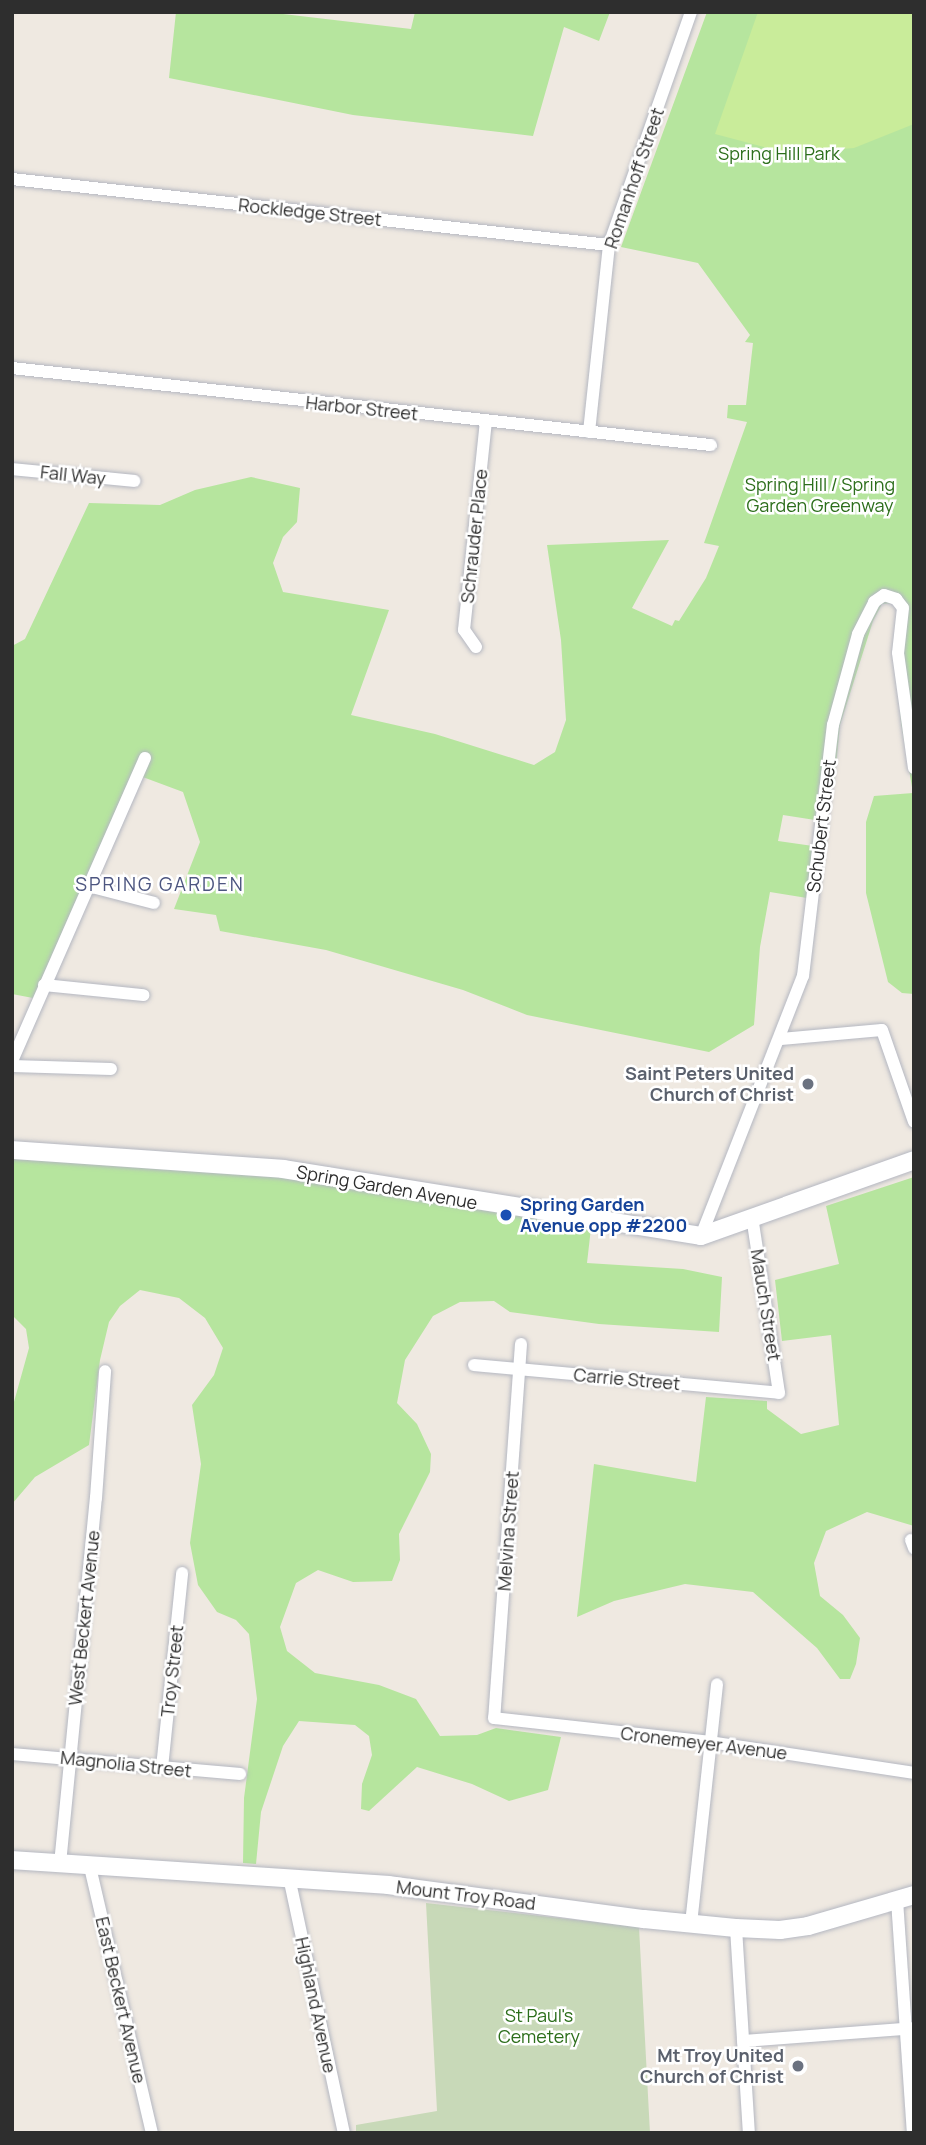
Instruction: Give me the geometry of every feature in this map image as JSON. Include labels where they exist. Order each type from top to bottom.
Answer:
[{"type":"street","name":"Romanhoff Street","points":[[589,432],[609,245],[691,12]]},
{"type":"street","name":"Rockledge Street","points":[[12,179],[609,245]]},
{"type":"street","name":"Harbor Street","points":[[12,368],[711,445]]},
{"type":"street","name":"Schrauder Place","points":[[476,647],[464,630],[486,422]]},
{"type":"street","name":"Fall Way","points":[[12,469],[134,481]]},
{"type":"street","name":"Schubert Street","points":[[701,1236],[781,1039],[803,976],[833,725],[858,634],[874,602],[884,595],[896,599],[903,608],[898,653],[914,768]]},
{"type":"street","points":[[111,1069],[12,1063],[145,758]]},
{"type":"street","points":[[88,887],[154,903]]},
{"type":"street","points":[[44,985],[143,995]]},
{"type":"street","points":[[781,1039],[882,1030],[908,1083],[914,1122]]},
{"type":"street","name":"Spring Garden Avenue","points":[[12,1150],[283,1169],[701,1236],[914,1160]]},
{"type":"street","name":"Mauch Street","points":[[752,1217],[779,1394]]},
{"type":"street","name":"Melvina Street","points":[[494,1718],[521,1345]]},
{"type":"street","name":"Carrie Street","points":[[474,1366],[779,1394]]},
{"type":"street","name":"West Beckert Avenue","points":[[60,1864],[96,1498],[105,1371]]},
{"type":"street","name":"Troy Street","points":[[162,1768],[182,1573]]},
{"type":"street","points":[[691,1924],[717,1684]]},
{"type":"street","name":"Cronemeyer Avenue","points":[[494,1718],[710,1742],[914,1773]]},
{"type":"street","name":"Magnolia Street","points":[[12,1754],[240,1774]]},
{"type":"street","name":"Mount Troy Road","points":[[12,1860],[388,1885],[691,1924],[780,1930],[808,1926],[905,1898]]},
{"type":"street","name":"East Beckert Avenue","points":[[90,1867],[152,2133]]},
{"type":"street","name":"Highland Avenue","points":[[289,1877],[344,2133]]},
{"type":"street","points":[[905,1898],[913,2133]]},
{"type":"street","points":[[736,1928],[750,2133]]},
{"type":"street","points":[[743,2040],[909,2028]]},
{"type":"green space","points":[[176,12],[266,12],[411,29],[415,12],[610,12],[599,41],[564,27],[533,136],[353,115],[169,78]]},
{"type":"green space","points":[[707,12],[914,12],[914,994],[902,993],[888,982],[866,893],[866,822],[874,796],[913,793],[901,723],[895,650],[899,611],[893,603],[882,604],[873,621],[840,725],[834,785],[819,785],[815,820],[783,815],[778,841],[813,846],[807,898],[770,892],[760,947],[754,1025],[709,1052],[527,1015],[463,990],[326,950],[220,931],[216,915],[174,909],[200,842],[183,792],[132,773],[33,998],[12,994],[12,646],[25,639],[89,503],[160,505],[195,490],[251,477],[300,488],[297,522],[283,537],[273,563],[283,592],[389,610],[351,715],[435,734],[534,765],[555,752],[566,720],[561,640],[547,545],[669,540],[632,608],[672,626],[675,620],[679,621],[706,578],[719,546],[704,543],[747,422],[727,418],[728,405],[746,405],[753,343],[745,342],[750,335],[698,263],[621,247]]},
{"type":"green space","points":[[758,12],[914,12],[914,124],[854,148],[787,153],[715,134]]},
{"type":"green space","points":[[12,1159],[247,1172],[591,1228],[587,1263],[683,1269],[722,1277],[719,1332],[599,1324],[510,1312],[494,1301],[460,1302],[433,1316],[405,1360],[397,1403],[417,1424],[431,1454],[430,1472],[399,1534],[400,1560],[392,1581],[353,1582],[318,1570],[296,1583],[280,1627],[287,1651],[315,1673],[379,1685],[416,1699],[440,1736],[477,1735],[496,1728],[561,1737],[548,1790],[509,1801],[472,1784],[417,1767],[369,1811],[361,1809],[362,1784],[372,1755],[369,1736],[355,1725],[299,1721],[283,1746],[261,1812],[256,1864],[243,1863],[244,1798],[257,1699],[249,1634],[236,1620],[217,1612],[198,1585],[190,1543],[201,1464],[192,1405],[214,1375],[223,1348],[205,1318],[179,1298],[140,1290],[120,1306],[109,1322],[100,1360],[89,1445],[35,1477],[12,1504],[12,1409],[29,1348],[26,1329],[12,1315]]},
{"type":"green space","points":[[914,1177],[914,1526],[867,1512],[826,1531],[814,1563],[820,1596],[843,1615],[860,1638],[856,1664],[850,1679],[840,1679],[817,1648],[753,1592],[685,1584],[614,1601],[577,1617],[594,1464],[696,1482],[706,1397],[767,1401],[767,1409],[801,1434],[839,1425],[831,1335],[782,1341],[775,1280],[839,1264],[826,1206]]},
{"type":"green space","name":"St Paul's Cemetery","points":[[426,1903],[639,1927],[650,2133],[356,2133],[356,2125],[437,2111]]},
{"type":"place","name":"Saint Peters United Church of Christ","points":[[808,1084]]},
{"type":"place","name":"Spring Garden Avenue opp #2200","points":[[506,1215]]},
{"type":"place","name":"Mt Troy United Church of Christ","points":[[798,2066]]},
{"type":"district","name":"SPRING GARDEN","points":[[160,885]]},
{"type":"park label","name":"Spring Hill Park","points":[[779,153]]},
{"type":"park label","name":"Spring Hill / Spring Garden Greenway","points":[[820,495]]}]
